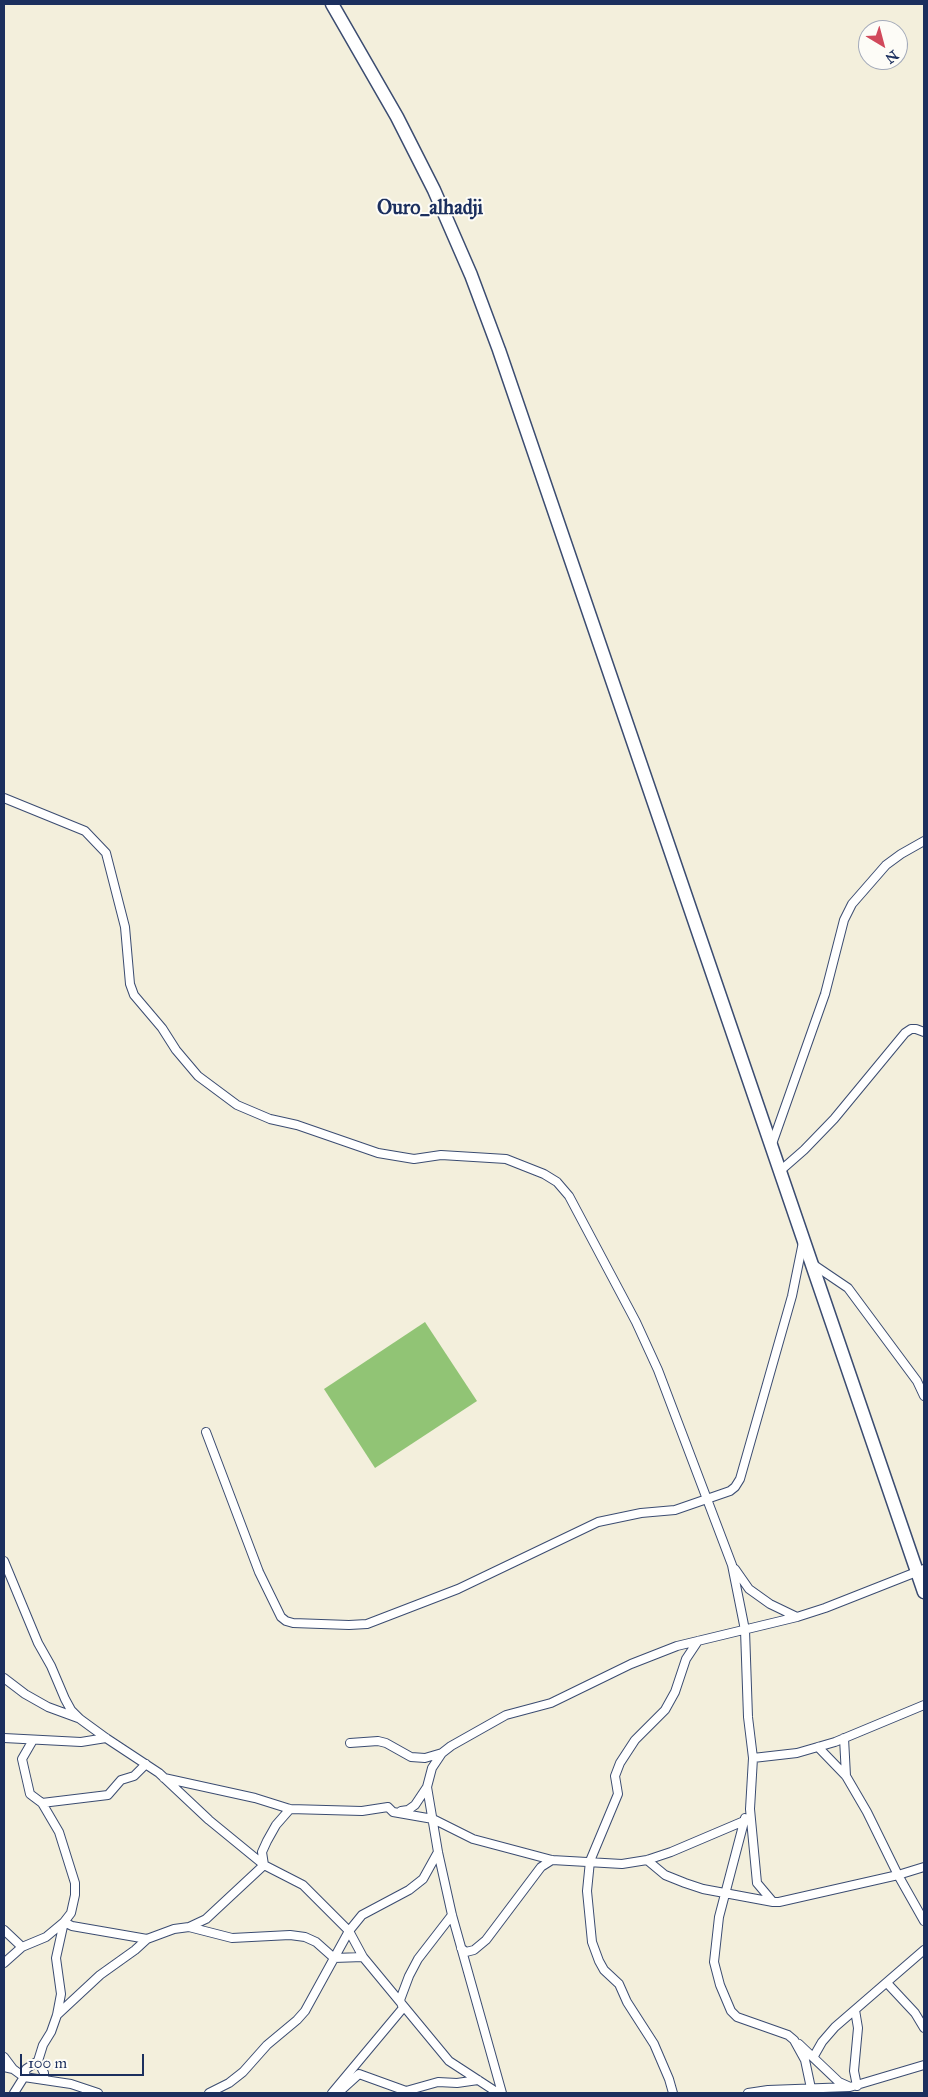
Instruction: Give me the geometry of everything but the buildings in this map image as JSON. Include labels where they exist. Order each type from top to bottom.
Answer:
[{"type":"main road","points":[[332,4],[392,109],[426,174],[471,275],[499,350],[780,1171],[920,1570],[924,1592]]},
{"type":"street","points":[[4,798],[85,831],[106,853],[125,928],[130,984],[134,995],[162,1028],[176,1050],[198,1076],[237,1105],[270,1118],[298,1125],[378,1153],[414,1159],[441,1155],[506,1159],[544,1174],[557,1182],[568,1196],[636,1322],[658,1370],[732,1565],[745,1630],[748,1716],[753,1758],[750,1809],[757,1883],[773,1902]]},
{"type":"street","points":[[771,1144],[825,994],[844,920],[852,904],[886,865],[924,841]]},
{"type":"street","points":[[780,1171],[804,1150],[834,1119],[905,1033],[911,1029],[924,1032]]},
{"type":"street","points":[[206,1432],[268,1593],[281,1617],[286,1622],[367,1624],[458,1589],[598,1522],[641,1513],[675,1510],[730,1491],[740,1479],[792,1296],[804,1238]]},
{"type":"street","points":[[814,1265],[848,1288],[918,1381],[924,1396]]},
{"type":"street","points":[[4,1561],[38,1643],[51,1666],[65,1699],[80,1719]]},
{"type":"street","points":[[732,1565],[749,1589],[770,1604],[797,1617]]},
{"type":"street","points":[[393,1812],[408,1810],[415,1805],[427,1787],[432,1768],[442,1754],[451,1746],[506,1715],[551,1703],[631,1664],[676,1646],[797,1617],[825,1608],[920,1570]]},
{"type":"street","points":[[673,2093],[654,2044],[627,2002],[619,1984],[604,1970],[599,1961],[592,1942],[587,1891],[590,1862],[618,1794],[615,1776],[620,1764],[635,1740],[665,1710],[675,1692],[686,1660],[698,1641]]},
{"type":"street","points":[[4,1678],[25,1694],[48,1707],[80,1719],[146,1764],[209,1820],[264,1865],[302,1885],[349,1931],[362,1957],[449,2061],[498,2093]]},
{"type":"street","points":[[753,1758],[796,1753],[818,1747],[924,1705]]},
{"type":"street","points":[[4,1738],[81,1742],[106,1738]]},
{"type":"street","points":[[844,1738],[846,1776]]},
{"type":"street","points":[[4,1963],[22,1947],[46,1938],[64,1922],[71,1913],[75,1895],[74,1882],[59,1832],[42,1803],[30,1794],[22,1759],[33,1740]]},
{"type":"street","points":[[350,1743],[386,1742],[410,1757],[418,1758],[442,1754]]},
{"type":"street","points":[[818,1747],[846,1776],[924,1921]]},
{"type":"street","points":[[42,1803],[108,1796],[122,1780],[134,1776],[146,1764]]},
{"type":"street","points":[[162,1777],[255,1798],[290,1809],[362,1811],[388,1807],[393,1812],[433,1819],[474,1839],[552,1860],[622,1864],[647,1860],[671,1852],[744,1821]]},
{"type":"street","points":[[427,1787],[438,1852],[452,1915],[502,2093]]},
{"type":"street","points":[[264,1865],[262,1852],[267,1841],[276,1825],[290,1809]]},
{"type":"street","points":[[750,1809],[744,1821],[719,1917],[714,1962],[720,1985],[731,2011],[737,2017],[788,2035],[814,2056],[839,2082],[853,2087]]},
{"type":"street","points":[[209,2093],[229,2083],[243,2072],[267,2045],[297,2020],[305,2011],[349,1931],[362,1914],[409,1890],[423,1879],[438,1852]]},
{"type":"street","points":[[461,1948],[466,1952],[474,1950],[486,1940],[541,1867],[552,1860]]},
{"type":"street","points":[[647,1860],[665,1875],[703,1889],[773,1902],[898,1875],[924,1867]]},
{"type":"street","points":[[57,2015],[100,1975],[147,1939],[174,1929],[189,1927],[206,1919],[264,1865]]},
{"type":"street","points":[[404,2008],[400,2000],[409,1976],[418,1959],[452,1915]]},
{"type":"street","points":[[64,1922],[72,1926],[147,1939]]},
{"type":"street","points":[[14,2093],[24,2077],[26,2069],[38,2061],[57,2015],[60,1994],[56,1958],[64,1922]]},
{"type":"street","points":[[189,1927],[232,1938],[272,1934],[305,1937],[316,1942],[334,1958],[362,1957]]},
{"type":"street","points":[[4,1930],[22,1947]]},
{"type":"street","points":[[814,2056],[822,2042],[835,2027],[924,1950]]},
{"type":"street","points":[[887,1982],[909,2006],[924,2028]]},
{"type":"street","points":[[60,1994],[78,1997]]},
{"type":"street","points":[[332,2093],[404,2008]]},
{"type":"street","points":[[853,2087],[858,2028],[855,2010]]},
{"type":"street","points":[[794,2040],[805,2060],[812,2091]]},
{"type":"street","points":[[4,2057],[12,2069]]},
{"type":"street","points":[[38,2061],[44,2073],[44,2080]]},
{"type":"street","points":[[748,2093],[812,2091],[853,2087],[924,2065]]},
{"type":"street","points":[[4,2066],[24,2077],[71,2084],[98,2093]]},
{"type":"street","points":[[338,2093],[359,2074],[406,2091],[438,2082],[457,2083],[478,2080]]},
{"type":"green space","points":[[425,1322],[477,1401],[375,1468],[324,1389]]},
{"type":"district","name":"Ouro_alhadji","points":[[430,209]]}]
